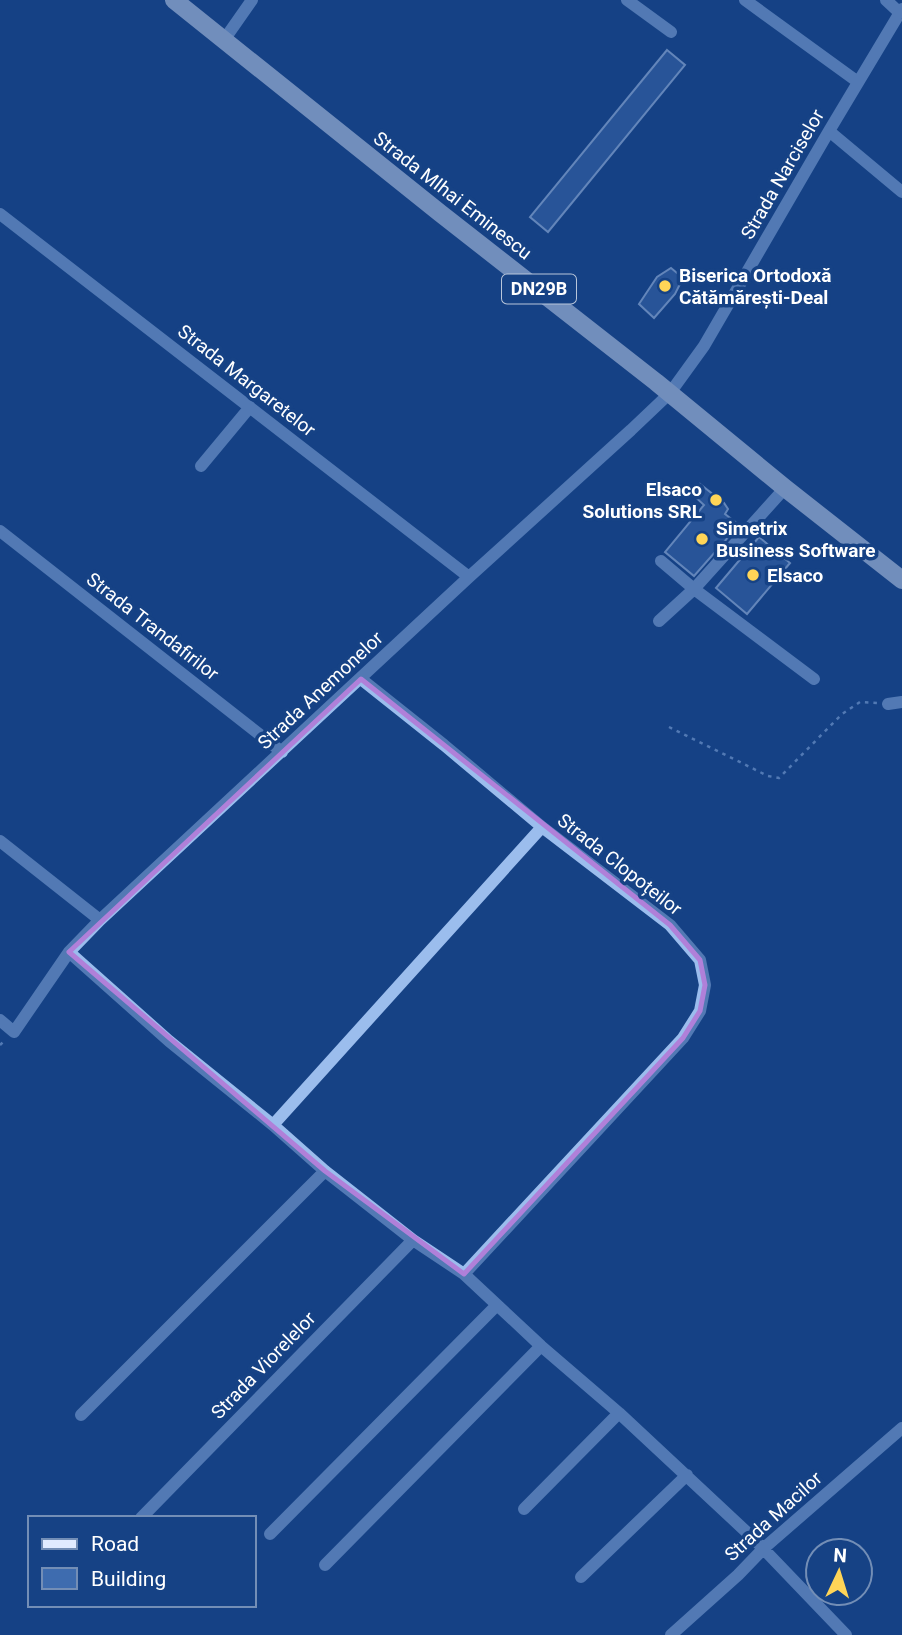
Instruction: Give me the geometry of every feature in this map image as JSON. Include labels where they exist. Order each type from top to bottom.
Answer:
[{"type":"main road","name":"Strada MIhai Eminescu","points":[[174,0],[902,580]]},
{"type":"street","points":[[224,40],[252,0]]},
{"type":"street","points":[[627,0],[670,32]]},
{"type":"street","points":[[745,0],[858,82]]},
{"type":"street","points":[[886,0],[901,11]]},
{"type":"street","name":"Strada Narciselor","points":[[670,393],[704,346],[901,11]]},
{"type":"street","points":[[829,131],[902,192]]},
{"type":"street","name":"Strada Margaretelor","points":[[0,214],[469,577]]},
{"type":"street","name":"Strada Anemonelor","points":[[0,1020],[14,1032],[69,952],[100,920],[670,393]]},
{"type":"street","points":[[201,466],[250,407]]},
{"type":"street","points":[[659,621],[694,589],[785,488]]},
{"type":"street","name":"Strada Trandafirilor","points":[[0,531],[282,752]]},
{"type":"street","points":[[661,561],[814,679]]},
{"type":"street","name":"Strada Clopoțeilor","points":[[361,679],[542,827],[670,925],[700,960],[705,985],[699,1011],[683,1038],[464,1274]]},
{"type":"street","points":[[888,704],[902,702]]},
{"type":"street","points":[[273,1125],[542,827]]},
{"type":"street","points":[[0,841],[100,920]]},
{"type":"street","points":[[69,952],[169,1041],[325,1171],[413,1240],[464,1274],[687,1475],[764,1548],[846,1635]]},
{"type":"street","points":[[81,1415],[325,1171]]},
{"type":"street","name":"Strada Viorelelor","points":[[143,1516],[413,1240]]},
{"type":"street","points":[[270,1534],[497,1305]]},
{"type":"street","points":[[325,1565],[541,1346]]},
{"type":"street","points":[[524,1509],[619,1413]]},
{"type":"street","name":"Strada Macilor","points":[[671,1635],[764,1548],[900,1433]]},
{"type":"street","points":[[582,1577],[687,1475]]},
{"type":"path","points":[[669,727],[768,776],[779,778],[842,714],[860,702],[888,704]]},
{"type":"highlighted area","points":[[361,679],[670,925],[700,960],[705,985],[700,1011],[683,1038],[464,1274],[325,1171],[69,952]]},
{"type":"building","points":[[667,50],[685,65],[548,232],[530,217]]},
{"type":"building","name":"Biserica Ortodoxă Cătămărești-Deal","points":[[671,268],[683,278],[675,294],[654,318],[639,304],[657,277]]},
{"type":"building","name":"Simetrix Business Software","points":[[700,484],[724,503],[728,509],[725,514],[739,525],[694,576],[665,552],[704,505],[692,494]]},
{"type":"building","name":"Elsaco","points":[[759,537],[790,563],[747,614],[716,588]]},
{"type":"place","name":"Biserica Ortodoxă Cătămărești-Deal","points":[[665,286]]},
{"type":"place","name":"Elsaco Solutions SRL","points":[[716,500]]},
{"type":"place","name":"Simetrix Business Software","points":[[702,539]]},
{"type":"place","name":"Elsaco","points":[[753,575]]}]
